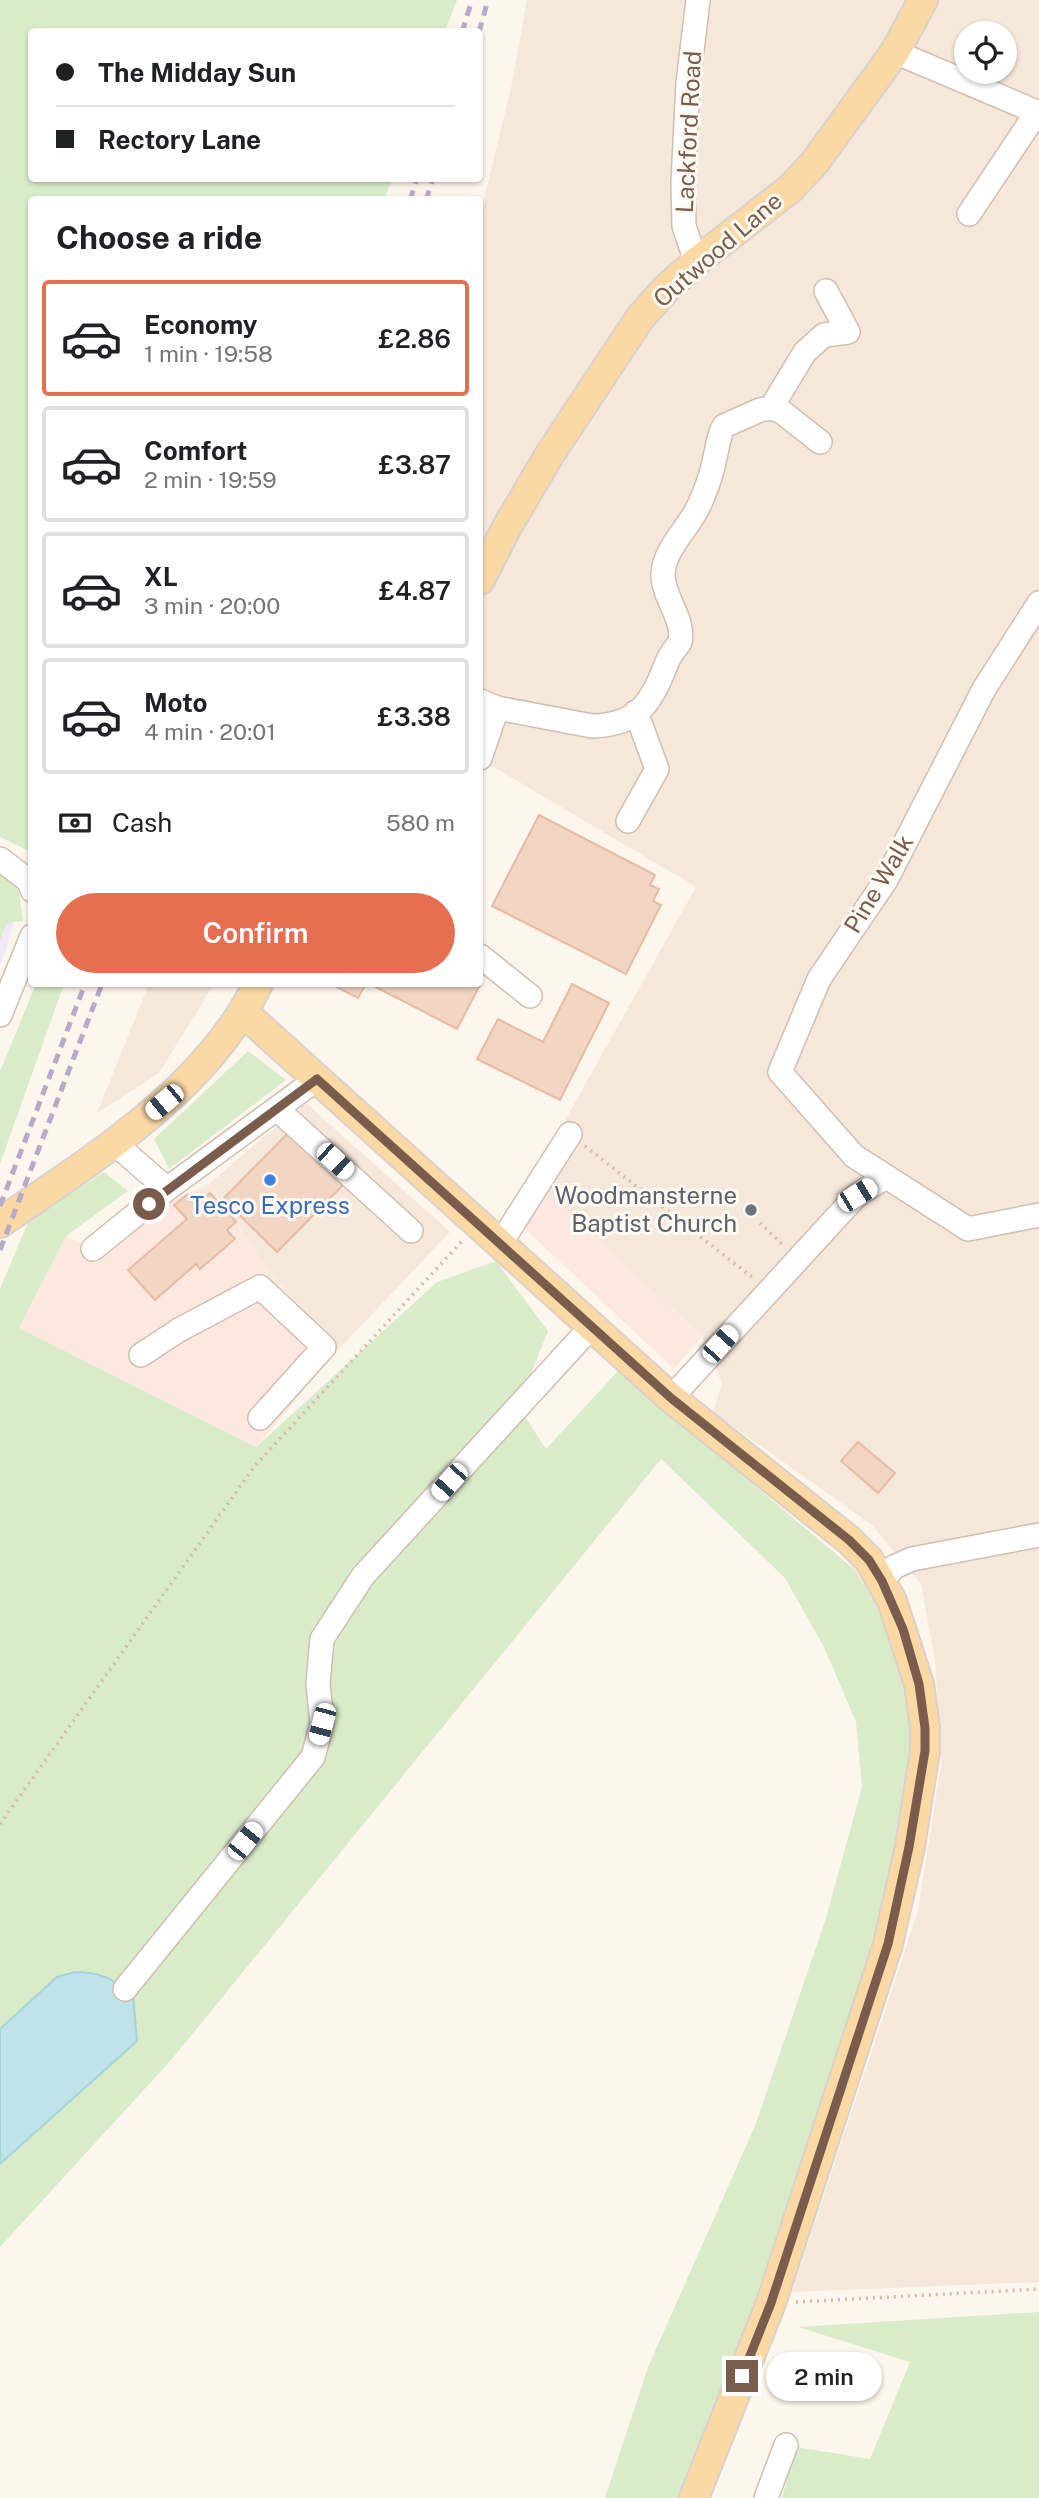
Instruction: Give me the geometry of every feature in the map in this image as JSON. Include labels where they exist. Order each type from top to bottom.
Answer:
[{"type":"main road","name":"Outwood Lane","points":[[483,574],[537,475],[596,381],[640,318],[666,289],[696,262],[790,188],[815,162],[895,52],[923,0]]},
{"type":"main road","points":[[0,1223],[113,1142],[179,1088],[196,1072],[243,1012],[256,987]]},
{"type":"main road","points":[[243,1012],[671,1398],[849,1540],[869,1560],[882,1581],[903,1629],[919,1684],[925,1751],[909,1847],[888,1944],[771,2303],[694,2498]]},
{"type":"street","name":"Lackford Road","points":[[696,262],[684,226],[683,181],[688,83],[698,0]]},
{"type":"street","points":[[895,52],[1038,113],[969,214]]},
{"type":"street","points":[[771,408],[805,352],[824,335],[848,332],[826,291]]},
{"type":"street","points":[[483,738],[488,705],[592,726],[622,721],[636,712],[657,688],[668,659],[680,642],[678,621],[664,584],[664,568],[696,510],[715,459],[720,431],[729,422],[771,408],[782,412],[820,442]]},
{"type":"street","name":"Pine Walk","points":[[1039,603],[984,689],[886,880],[819,979],[780,1072],[854,1156],[968,1229],[1039,1215]]},
{"type":"street","points":[[628,821],[657,769],[636,712]]},
{"type":"street","points":[[0,859],[28,880]]},
{"type":"street","points":[[0,1015],[28,946]]},
{"type":"street","points":[[483,958],[530,996]]},
{"type":"street","points":[[93,1249],[167,1189],[317,1079]]},
{"type":"street","points":[[277,1109],[411,1231]]},
{"type":"street","points":[[500,1244],[570,1134]]},
{"type":"street","points":[[113,1142],[167,1189]]},
{"type":"street","points":[[854,1156],[857,1195]]},
{"type":"street","points":[[671,1398],[857,1195],[886,1177]]},
{"type":"street","points":[[141,1355],[179,1330],[260,1287],[324,1347],[260,1418]]},
{"type":"street","points":[[125,1989],[313,1757],[322,1724],[318,1683],[322,1639],[363,1576],[592,1326]]},
{"type":"street","points":[[882,1581],[894,1567],[912,1559],[1039,1535]]},
{"type":"street","points":[[766,2498],[786,2445]]},
{"type":"path","points":[[570,1134],[769,1291]]},
{"type":"path","points":[[0,1824],[254,1467],[478,1223]]},
{"type":"path","points":[[760,1223],[798,1259]]},
{"type":"path","points":[[771,2303],[1039,2289]]},
{"type":"shaded area","points":[[527,0],[1039,0],[1039,2282],[792,2292],[918,1911],[941,1765],[935,1660],[921,1584],[872,1525],[713,1412],[722,1384],[702,1336],[532,1179],[696,887],[483,761],[483,202],[511,88]]},
{"type":"shaded area","points":[[0,881],[20,897],[0,965]]},
{"type":"shaded area","points":[[148,987],[212,987],[159,1073],[97,1113]]},
{"type":"shaded area","points":[[305,1102],[450,1232],[338,1350],[269,1271],[210,1183]]},
{"type":"shaded area","points":[[210,1183],[269,1271],[338,1350],[256,1447],[18,1328],[66,1236],[81,1244]]},
{"type":"shaded area","points":[[544,1189],[702,1336],[674,1369],[521,1225]]},
{"type":"green space","points":[[0,0],[457,0],[446,28],[28,28],[28,182],[391,182],[385,196],[28,196],[28,851],[0,837]]},
{"type":"green space","points":[[0,871],[18,884],[23,921],[7,923],[0,940]]},
{"type":"green space","points":[[35,987],[63,987],[0,1164],[0,1071]]},
{"type":"green space","points":[[248,1051],[286,1080],[169,1169],[154,1139]]},
{"type":"green space","points":[[104,1172],[128,1191],[66,1236],[19,1328],[256,1447],[437,1282],[496,1261],[548,1331],[518,1406],[546,1449],[618,1371],[855,1570],[883,1615],[906,1674],[914,1732],[904,1822],[879,1936],[758,2317],[684,2498],[605,2498],[648,2367],[755,2126],[826,1918],[862,1787],[856,1722],[824,1647],[785,1578],[661,1459],[172,2059],[0,2247],[0,2164],[137,2041],[133,1995],[114,1979],[57,1977],[0,2029],[0,1289],[29,1220]]},
{"type":"green space","points":[[1039,2312],[1039,2498],[782,2498],[796,2447],[870,2459],[910,2362],[798,2327]]},
{"type":"water","points":[[75,1972],[92,1973],[106,1978],[133,1995],[137,2041],[0,2164],[0,2029],[57,1977]]},
{"type":"building","points":[[539,815],[655,875],[650,885],[659,889],[653,901],[661,905],[626,974],[492,906]]},
{"type":"building","points":[[572,984],[609,1003],[560,1100],[477,1059],[498,1019],[543,1042]]},
{"type":"building","points":[[337,987],[364,987],[358,998]]},
{"type":"building","points":[[376,987],[479,987],[457,1029]]},
{"type":"building","points":[[292,1129],[346,1182],[277,1252],[223,1199]]},
{"type":"building","points":[[210,1193],[236,1222],[227,1230],[235,1239],[200,1269],[196,1264],[155,1300],[128,1270],[187,1219],[174,1205],[188,1194],[200,1202]]},
{"type":"building","points":[[858,1442],[895,1473],[878,1493],[841,1461]]},
{"type":"railway","points":[[463,28],[472,0]]},
{"type":"railway","points":[[480,28],[488,0]]},
{"type":"railway","points":[[411,196],[416,182]]},
{"type":"railway","points":[[427,196],[432,182]]},
{"type":"railway","points":[[0,1206],[84,987]]},
{"type":"railway","points":[[0,1250],[101,987]]},
{"type":"place","name":"Tesco Express","points":[[270,1180]]},
{"type":"place","name":"Woodmansterne Baptist Church","points":[[751,1210]]},
{"type":"route","points":[[149,1204],[317,1079],[671,1398],[849,1540],[869,1560],[882,1581],[903,1629],[923,1706],[925,1751],[909,1847],[888,1944],[771,2303],[742,2376]]}]
